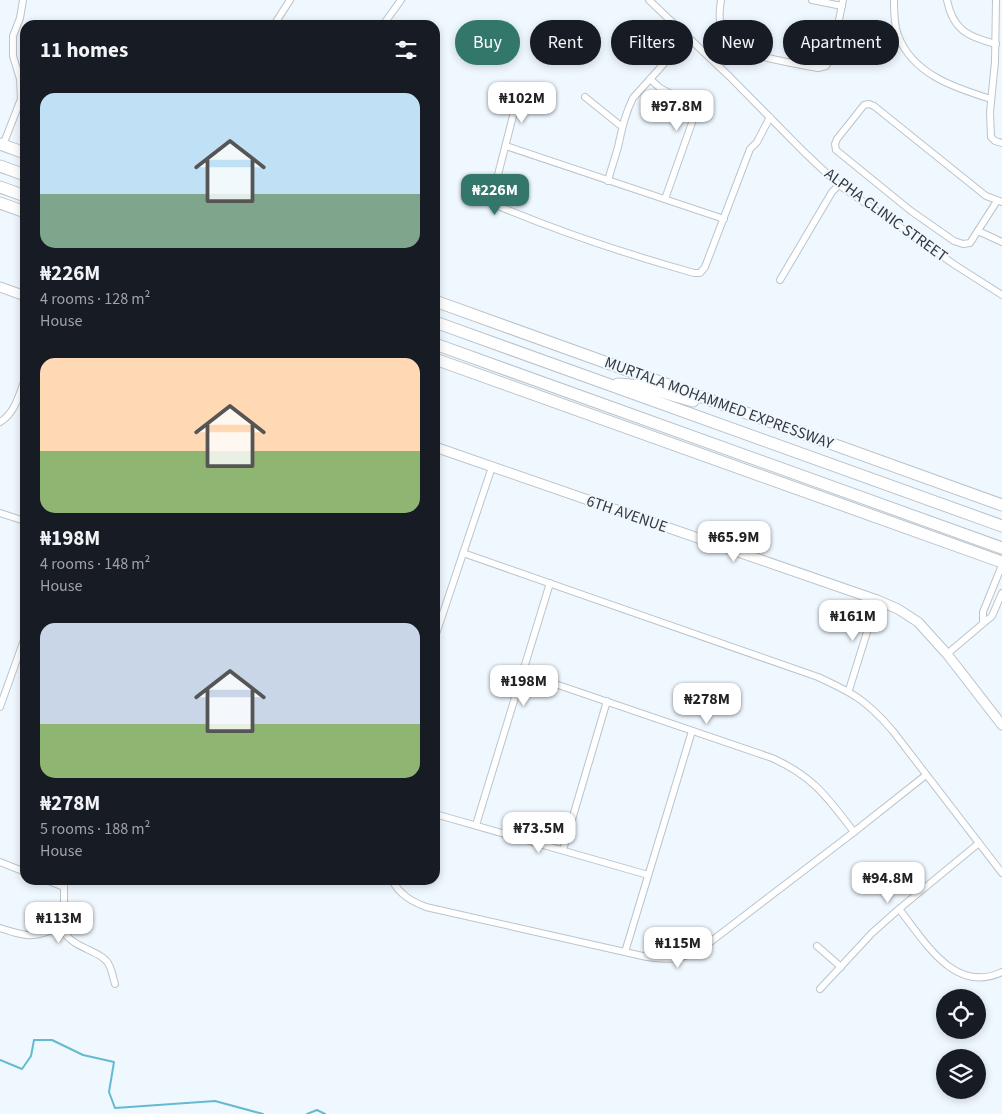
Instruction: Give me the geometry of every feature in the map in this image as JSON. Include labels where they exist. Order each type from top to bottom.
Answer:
[{"type":"highway","points":[[1,144],[20,151]]},
{"type":"highway","points":[[0,166],[20,172]]},
{"type":"highway","points":[[0,187],[20,194]]},
{"type":"highway","points":[[0,204],[20,210]]},
{"type":"highway","name":"MURTALA MOHAMMED EXPRESSWAY","points":[[440,303],[1002,505]]},
{"type":"highway","name":"MURTALA MOHAMMED EXPRESSWAY","points":[[440,324],[1002,526]]},
{"type":"highway","points":[[440,346],[1002,548]]},
{"type":"highway","points":[[440,362],[1002,563]]},
{"type":"highway","points":[[601,382],[642,386],[707,406],[750,414]]},
{"type":"highway","points":[[626,412],[679,447]]},
{"type":"street","points":[[20,79],[13,56],[13,36],[20,18],[23,0]]},
{"type":"street","points":[[277,20],[290,0]]},
{"type":"street","points":[[387,20],[401,0]]},
{"type":"street","name":"ALPHA CLINIC STREET","points":[[649,0],[670,20]]},
{"type":"street","points":[[722,0],[720,23],[724,37],[731,46],[746,54],[818,68],[826,66],[832,55],[843,3],[812,0]]},
{"type":"street","points":[[894,0],[897,34],[907,52],[923,69],[940,81],[959,90],[991,99]]},
{"type":"street","points":[[947,0],[950,14],[956,25],[977,39],[996,44]]},
{"type":"street","points":[[996,0],[996,44],[990,112],[991,137],[995,142],[1002,143]]},
{"type":"street","name":"ALPHA CLINIC STREET","points":[[693,42],[839,185],[1002,295]]},
{"type":"street","points":[[608,181],[618,146],[621,126],[627,110],[634,98],[663,65]]},
{"type":"street","points":[[650,79],[660,88],[689,104],[693,110],[694,117],[665,200]]},
{"type":"street","points":[[525,97],[514,112],[492,198],[496,204],[545,226],[694,273],[700,273],[711,255],[750,149],[757,142],[770,117]]},
{"type":"street","points":[[585,97],[621,126]]},
{"type":"street","points":[[1,144],[20,102]]},
{"type":"street","points":[[869,104],[874,106],[986,196],[1000,201],[970,243],[964,244],[954,241],[911,211],[836,150],[835,144],[864,105],[869,104]]},
{"type":"street","points":[[506,146],[724,219]]},
{"type":"street","points":[[780,280],[832,192],[839,185]]},
{"type":"street","points":[[978,231],[1002,242]]},
{"type":"street","points":[[0,286],[20,294]]},
{"type":"street","points":[[0,422],[7,418],[13,409],[20,392]]},
{"type":"street","name":"6TH AVENUE","points":[[440,449],[877,600],[898,609],[918,622],[948,654],[1002,725]]},
{"type":"street","points":[[440,622],[492,466]]},
{"type":"street","points":[[0,513],[20,519]]},
{"type":"street","points":[[463,553],[818,677],[848,690],[875,710],[1002,873]]},
{"type":"street","points":[[983,622],[983,612],[1002,563]]},
{"type":"street","points":[[476,825],[550,583]]},
{"type":"street","points":[[948,654],[992,616],[1002,593]]},
{"type":"street","points":[[848,690],[877,600]]},
{"type":"street","points":[[0,707],[20,651]]},
{"type":"street","points":[[524,673],[772,758],[791,767],[819,788],[854,832]]},
{"type":"street","points":[[563,850],[607,701]]},
{"type":"street","points":[[625,952],[692,731]]},
{"type":"street","points":[[395,885],[410,901],[426,907],[536,930],[625,952],[665,960],[679,958],[693,954],[705,946],[926,775]]},
{"type":"street","points":[[440,815],[648,874]]},
{"type":"street","points":[[820,989],[872,933],[979,843]]},
{"type":"street","points":[[0,862],[20,870]]},
{"type":"street","points":[[64,885],[62,926],[67,937],[109,963],[115,984]]},
{"type":"street","points":[[899,909],[940,960],[951,969],[965,976],[979,977],[1002,972]]},
{"type":"street","points":[[0,928],[32,936],[62,926]]},
{"type":"street","points":[[816,946],[841,967]]},
{"type":"waterway","points":[[0,1060],[22,1069],[31,1056],[34,1040],[52,1040],[83,1055],[114,1062],[109,1092],[115,1108],[215,1101],[263,1114]]},
{"type":"waterway","points":[[307,1114],[317,1110],[325,1114]]}]
